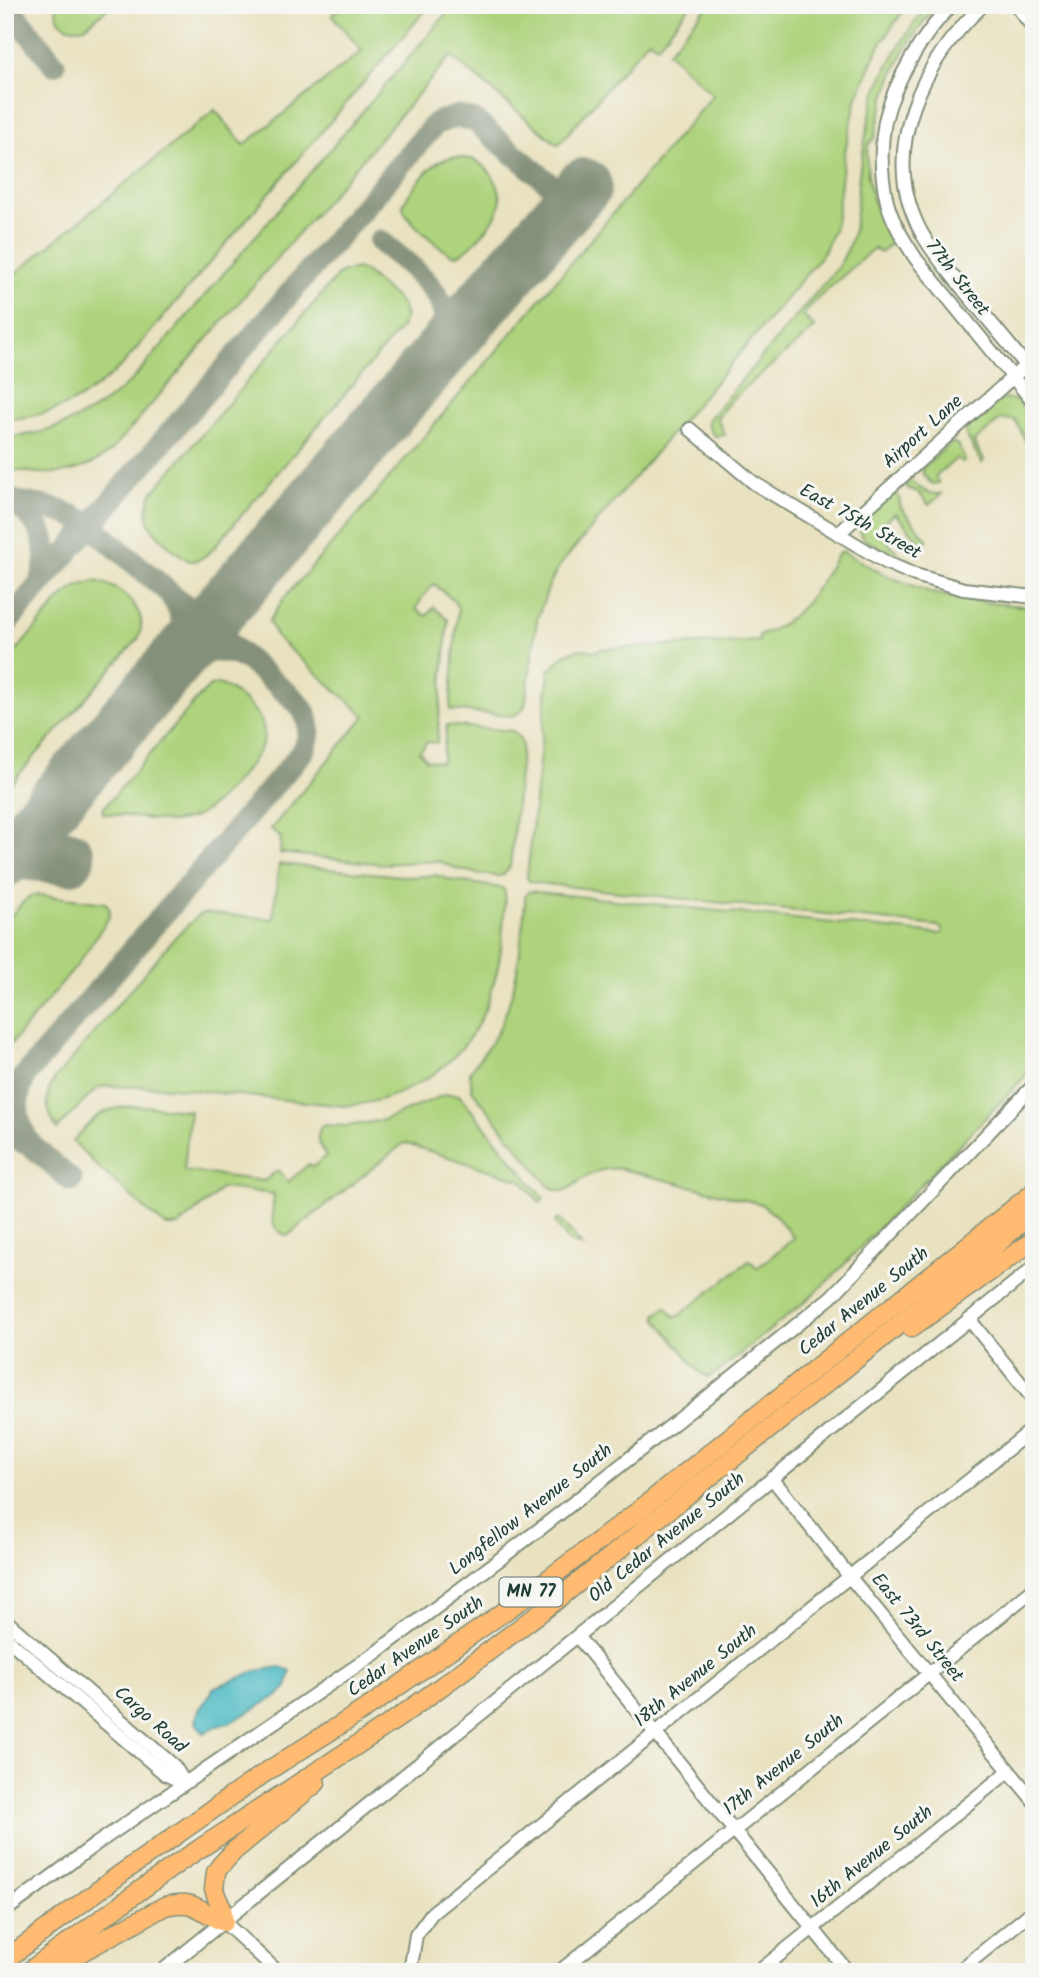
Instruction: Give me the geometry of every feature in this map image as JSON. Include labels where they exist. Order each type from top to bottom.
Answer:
[{"type":"highway","name":"Cedar Avenue South","points":[[5,1960],[122,1872],[266,1772],[373,1704],[529,1594],[648,1503],[1034,1192]]},
{"type":"highway","name":"Cedar Avenue South","points":[[28,1972],[178,1863],[398,1718],[464,1670],[554,1602],[1034,1212]]},
{"type":"highway","points":[[864,1352],[903,1334],[1034,1240]]},
{"type":"highway","points":[[224,1922],[214,1881],[216,1872],[226,1859],[398,1718]]},
{"type":"highway","points":[[44,1972],[165,1906],[190,1904],[224,1922]]},
{"type":"street","name":"77th Street","points":[[952,5],[921,44],[899,83],[885,121],[881,161],[887,203],[916,260],[1034,403]]},
{"type":"street","name":"77th Street","points":[[984,5],[941,52],[916,99],[905,138],[904,169],[908,200],[919,228],[931,248],[1031,366]]},
{"type":"street","points":[[1016,5],[1034,29]]},
{"type":"street","name":"Airport Lane","points":[[838,534],[1012,377],[1031,366]]},
{"type":"street","name":"East 75th Street","points":[[690,429],[754,482],[887,563],[922,578],[964,589],[1034,597]]},
{"type":"street","name":"Longfellow Avenue South","points":[[5,1911],[96,1844],[377,1652],[555,1517],[807,1316],[846,1282],[1034,1085]]},
{"type":"street","name":"Old Cedar Avenue South","points":[[160,1972],[1034,1267]]},
{"type":"street","points":[[968,1320],[1034,1400]]},
{"type":"street","name":"18th Avenue South","points":[[410,1972],[416,1935],[432,1913],[1034,1428]]},
{"type":"street","name":"East 73rd Street","points":[[772,1478],[1034,1801]]},
{"type":"street","name":"17th Avenue South","points":[[559,1972],[1034,1589]]},
{"type":"street","name":"Cargo Road","points":[[5,1620],[174,1766],[185,1783]]},
{"type":"street","points":[[577,1636],[848,1972]]},
{"type":"street","name":"Cargo Road","points":[[5,1637],[165,1774],[185,1783]]},
{"type":"street","name":"16th Avenue South","points":[[758,1972],[1009,1771]]},
{"type":"street","points":[[958,1972],[1034,1910]]},
{"type":"street","points":[[224,1922],[278,1972]]},
{"type":"green space","points":[[56,5],[112,5],[85,27],[73,28],[60,21]]},
{"type":"green space","points":[[344,5],[430,5],[124,363],[98,386],[70,403],[40,414],[5,419],[5,282],[215,110],[244,145],[362,51],[332,15]]},
{"type":"green space","points":[[454,5],[691,5],[657,46],[649,39],[558,145],[451,56],[112,450],[87,466],[61,473],[5,469],[5,437],[41,432],[75,420],[106,401],[134,378]]},
{"type":"green space","points":[[708,5],[907,5],[880,45],[857,97],[844,156],[837,216],[826,248],[560,565],[550,583],[537,619],[525,706],[519,713],[513,716],[450,710],[458,608],[453,600],[434,584],[416,609],[426,616],[434,607],[448,620],[437,743],[426,742],[419,751],[427,760],[442,762],[447,725],[513,731],[522,745],[510,867],[503,875],[479,874],[438,861],[383,864],[280,853],[281,838],[271,829],[365,716],[277,638],[269,621],[284,598],[368,503],[713,95],[668,52]]},
{"type":"green space","points":[[927,5],[937,5],[904,51],[884,99],[874,140],[867,150],[871,192],[891,242],[881,253],[874,248],[816,300],[803,315],[815,328],[732,399],[717,418],[725,435],[714,436],[707,421],[838,267],[845,254],[853,230],[860,168],[874,99],[890,62]]},
{"type":"green space","points":[[5,59],[14,71],[14,80],[5,93]]},
{"type":"green space","points":[[452,157],[474,160],[485,167],[497,184],[500,198],[498,212],[489,226],[471,246],[455,256],[417,227],[403,207],[410,192],[429,170]]},
{"type":"green space","points":[[357,269],[364,271],[402,305],[406,316],[400,329],[212,550],[198,560],[185,559],[160,538],[151,526],[147,512],[152,493],[337,276],[342,272]]},
{"type":"green space","points":[[1007,398],[1019,402],[1034,420],[1034,457],[1015,420],[1001,419],[974,442],[984,460],[982,463],[965,430],[996,402]]},
{"type":"green space","points":[[952,442],[958,445],[965,460],[963,462],[957,458],[935,477],[939,483],[932,484],[923,475],[922,468]]},
{"type":"green space","points":[[910,480],[929,493],[943,493],[929,505],[918,492],[907,488],[906,483]]},
{"type":"green space","points":[[896,494],[901,508],[927,541],[921,543],[895,513],[877,529],[901,557],[910,560],[910,563],[865,540],[861,534],[863,522],[868,516]]},
{"type":"green space","points":[[842,551],[885,575],[932,593],[970,601],[1034,607],[1034,1067],[833,1276],[807,1300],[709,1377],[696,1368],[656,1315],[666,1307],[676,1318],[750,1260],[757,1268],[794,1238],[776,1216],[761,1204],[622,1169],[599,1171],[565,1190],[554,1189],[547,1184],[472,1090],[470,1072],[495,1036],[510,1000],[520,951],[525,896],[529,891],[943,933],[938,926],[536,883],[529,881],[527,877],[549,669],[553,669],[565,655],[584,649],[596,652],[599,649],[759,641],[759,636],[786,622],[806,603]]},
{"type":"green space","points":[[96,581],[115,589],[132,602],[141,619],[138,639],[5,790],[5,664],[64,595],[78,586]]},
{"type":"green space","points":[[217,684],[228,688],[248,704],[258,715],[264,728],[257,754],[238,779],[205,811],[188,819],[171,822],[103,813],[102,810],[197,699],[210,686]]},
{"type":"green space","points":[[279,864],[412,877],[436,875],[450,880],[502,888],[505,892],[503,930],[495,979],[480,1021],[461,1049],[433,1074],[417,1084],[400,1093],[364,1103],[345,1106],[161,1087],[107,1086],[94,1091],[57,1129],[47,1098],[54,1080],[176,936],[199,915],[206,913],[273,919]]},
{"type":"green space","points":[[30,896],[106,903],[110,910],[109,917],[76,967],[5,1051],[5,923]]},
{"type":"green space","points":[[446,1094],[459,1095],[544,1199],[540,1203],[521,1180],[404,1143],[287,1236],[273,1224],[274,1194],[221,1188],[178,1226],[166,1226],[95,1164],[73,1141],[93,1119],[122,1107],[145,1106],[190,1111],[184,1171],[264,1181],[278,1170],[288,1182],[309,1164],[313,1167],[326,1156],[318,1138],[322,1125],[348,1126],[384,1120]]},
{"type":"green space","points":[[559,1219],[582,1246],[569,1242],[555,1222]]},
{"type":"water","points":[[280,1667],[291,1671],[287,1687],[279,1695],[229,1723],[204,1733],[196,1723],[199,1711],[213,1688],[256,1671]]},
{"type":"taxiway","points":[[7,5],[54,64]]},
{"type":"taxiway","points":[[5,625],[436,123],[458,116],[475,121],[570,201]]},
{"type":"taxiway","points":[[380,241],[431,287],[445,316],[445,333],[438,351],[419,377]]},
{"type":"taxiway","points":[[5,500],[60,511],[90,525],[295,700],[307,718],[309,730],[303,751],[5,1099]]},
{"type":"taxiway","points":[[12,503],[31,518],[43,537],[45,559],[40,583]]},
{"type":"taxiway","points":[[171,596],[178,608],[183,632],[176,654],[155,686],[184,661],[204,652],[228,652],[242,657]]},
{"type":"taxiway","points":[[5,1137],[32,1146],[18,1115],[18,1098],[23,1081]]},
{"type":"taxiway","points":[[32,1146],[71,1180]]},
{"type":"runway","points":[[5,859],[584,186]]},
{"type":"runway","points":[[5,850],[67,857]]}]
